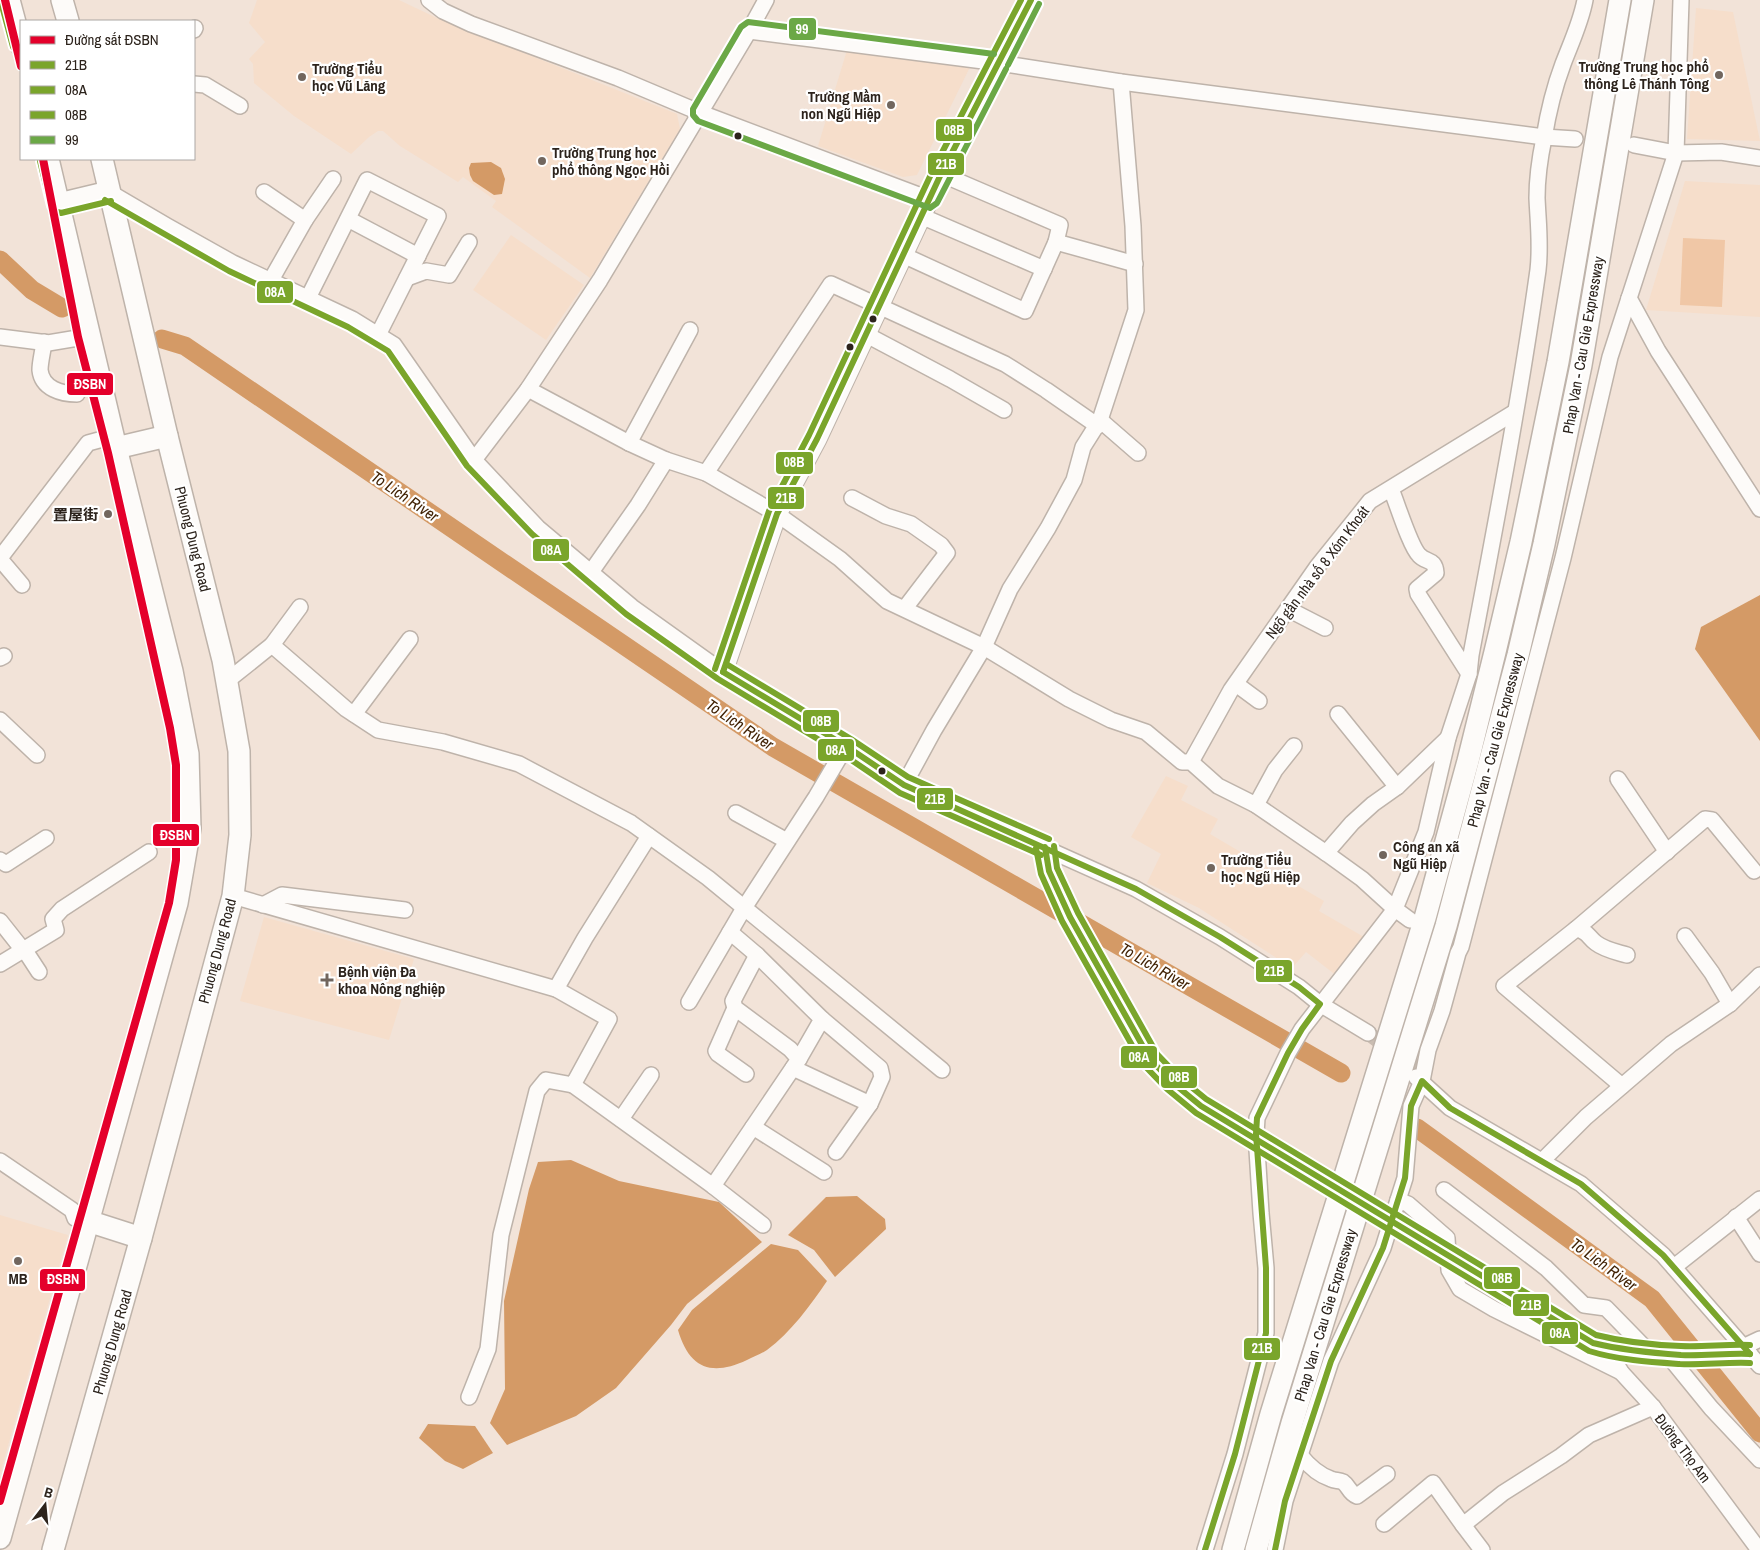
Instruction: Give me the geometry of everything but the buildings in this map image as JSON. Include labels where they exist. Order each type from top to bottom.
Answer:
[{"type":"highway","points":[[9,0],[20,42]]},
{"type":"highway","points":[[62,0],[68,20]]},
{"type":"highway","name":"Phap Van - Cau Gie Expressway","points":[[1233,1550],[1274,1405],[1425,918],[1468,761],[1521,542],[1558,362],[1620,0]]},
{"type":"highway","name":"Phap Van - Cau Gie Expressway","points":[[1256,1550],[1292,1423],[1446,926],[1518,655],[1544,544],[1581,365],[1643,0]]},
{"type":"highway","points":[[0,1538],[177,902],[190,828],[188,754],[172,671],[107,444],[90,336],[48,160]]},
{"type":"highway","name":"Phuong Dung Road","points":[[53,1550],[141,1238],[233,896],[240,835],[239,751],[227,681],[102,160]]},
{"type":"highway","points":[[59,204],[110,192]]},
{"type":"highway","points":[[107,444],[167,436]]},
{"type":"highway","points":[[88,1221],[141,1238]]},
{"type":"main road","points":[[723,672],[777,514],[817,438],[941,174],[1031,0]]},
{"type":"street","points":[[429,0],[444,11],[471,24],[618,78],[700,113],[929,199]]},
{"type":"street","points":[[474,460],[528,390],[600,280],[766,0]]},
{"type":"street","points":[[1205,1550],[1235,1454],[1266,1333],[1266,1268],[1256,1134],[1257,1118],[1288,1052],[1302,1029],[1395,909],[1426,832],[1448,738],[1469,674],[1515,412],[1538,267],[1540,235],[1538,169],[1551,99],[1562,64],[1575,35],[1585,0]]},
{"type":"street","points":[[1275,1550],[1286,1501],[1331,1361],[1383,1248],[1405,1178],[1411,1106],[1419,1076],[1442,1011],[1456,951],[1461,947],[1563,558],[1610,357],[1676,153],[1681,0]]},
{"type":"street","points":[[749,31],[1544,137],[1575,138]]},
{"type":"street","points":[[904,785],[934,730],[984,647],[1010,589],[1048,528],[1074,480],[1083,448],[1099,423],[1136,310],[1135,264],[1121,82]]},
{"type":"street","points":[[195,84],[205,86],[240,106]]},
{"type":"street","points":[[1634,145],[1676,153],[1721,152],[1760,158]]},
{"type":"street","points":[[903,255],[1025,311],[1056,242],[1060,225],[941,174]]},
{"type":"street","points":[[271,280],[304,220],[333,179]]},
{"type":"street","points":[[308,298],[367,180],[438,216],[378,335]]},
{"type":"street","points":[[110,192],[234,263],[352,319],[394,345],[474,460],[538,528],[632,606],[723,672],[842,752],[904,785],[1136,889],[1220,937],[1298,987],[1367,1036]]},
{"type":"street","points":[[264,192],[304,220]]},
{"type":"street","points":[[921,216],[1044,269]]},
{"type":"street","points":[[348,219],[418,256]]},
{"type":"street","points":[[407,278],[426,271],[449,275],[469,242]]},
{"type":"street","points":[[1056,242],[1135,264]]},
{"type":"street","points":[[706,473],[831,284],[1005,364],[1099,423],[1138,453]]},
{"type":"street","points":[[1629,298],[1658,350],[1760,509]]},
{"type":"street","points":[[629,443],[690,330]]},
{"type":"street","points":[[865,334],[1004,410]]},
{"type":"street","points":[[0,337],[44,342],[90,336]]},
{"type":"street","points":[[44,342],[40,369],[46,384],[64,394],[77,394]]},
{"type":"street","points":[[528,390],[629,443],[666,460],[706,473],[777,514],[840,559],[887,601],[984,647],[1068,699],[1111,720],[1146,732],[1182,762],[1191,762],[1218,786],[1256,805],[1326,853],[1362,879],[1410,920]]},
{"type":"street","name":"Ngõ gần nhà số 8 Xóm Khoát","points":[[1191,762],[1236,684],[1318,567],[1370,501],[1515,412]]},
{"type":"street","points":[[22,585],[0,559],[88,443],[107,444]]},
{"type":"street","points":[[591,572],[638,505],[666,460]]},
{"type":"street","points":[[1391,489],[1410,538],[1419,555],[1432,562],[1436,569],[1436,574],[1417,589],[1418,594],[1469,674]]},
{"type":"street","points":[[852,498],[886,516],[910,524],[941,545],[947,553],[904,608]]},
{"type":"street","points":[[227,681],[272,645],[300,607]]},
{"type":"street","points":[[1288,609],[1325,628]]},
{"type":"street","points":[[354,714],[410,639]]},
{"type":"street","points":[[272,645],[354,714],[378,730],[443,742],[519,764],[631,823],[708,878],[942,1070]]},
{"type":"street","points":[[1236,684],[1259,700]]},
{"type":"street","points":[[1338,714],[1397,787]]},
{"type":"street","points":[[0,720],[37,755]]},
{"type":"street","points":[[1326,853],[1352,823],[1373,804],[1397,787],[1448,738]]},
{"type":"street","points":[[1256,805],[1275,770],[1294,746]]},
{"type":"street","points":[[689,1002],[744,908],[816,797],[842,752]]},
{"type":"street","points":[[1618,779],[1666,852]]},
{"type":"street","points":[[736,813],[787,842]]},
{"type":"street","points":[[1622,1086],[1504,986],[1576,929],[1705,819],[1712,820],[1754,871]]},
{"type":"street","points":[[556,989],[585,938],[649,836]]},
{"type":"street","points":[[0,860],[6,864],[46,838]]},
{"type":"street","points":[[1045,847],[1049,870],[1067,912],[1150,1059],[1173,1083],[1201,1106],[1592,1343],[1617,1349],[1682,1355],[1747,1351],[1760,1338]]},
{"type":"street","points":[[0,964],[56,930],[53,919],[62,909],[149,852]]},
{"type":"street","points":[[263,905],[282,895],[405,910]]},
{"type":"street","points":[[233,896],[556,989],[609,1019],[573,1085]]},
{"type":"street","points":[[0,921],[39,972]]},
{"type":"street","points":[[1576,929],[1586,932],[1596,943],[1612,951],[1627,955]]},
{"type":"street","points":[[730,932],[757,955],[822,1019],[880,1068],[882,1077],[870,1104],[836,1152]]},
{"type":"street","points":[[1685,936],[1712,973],[1730,1004]]},
{"type":"street","points":[[757,955],[733,1001],[735,1008],[790,1049],[796,1064],[870,1104]]},
{"type":"street","points":[[1542,1161],[1586,1118],[1671,1044],[1730,1004],[1760,975]]},
{"type":"street","points":[[735,1008],[716,1050],[718,1054],[746,1074]]},
{"type":"street","points":[[713,1186],[796,1064],[822,1019]]},
{"type":"street","points":[[621,1119],[651,1075]]},
{"type":"street","points":[[1419,1076],[1450,1108],[1581,1184],[1663,1255],[1760,1366]]},
{"type":"street","points":[[469,1397],[488,1349],[501,1235],[537,1091],[546,1080],[573,1085],[713,1186],[763,1225]]},
{"type":"street","points":[[753,1127],[824,1172]]},
{"type":"street","points":[[0,1161],[72,1210],[76,1218],[88,1221]]},
{"type":"street","points":[[1444,1190],[1546,1268],[1584,1305],[1606,1308],[1649,1352]]},
{"type":"street","points":[[1674,1267],[1760,1199]]},
{"type":"street","points":[[1398,1200],[1408,1204],[1447,1238],[1449,1270],[1460,1289],[1494,1309],[1622,1372]]},
{"type":"street","points":[[1736,1217],[1760,1254]]},
{"type":"street","name":"Đường Thọ Am","points":[[1608,1347],[1622,1372],[1653,1407],[1759,1550]]},
{"type":"street","points":[[1667,1354],[1711,1408],[1760,1460]]},
{"type":"street","points":[[1462,1525],[1503,1493],[1561,1456],[1589,1435],[1653,1407]]},
{"type":"street","points":[[1300,1455],[1307,1464],[1320,1473],[1334,1480],[1341,1481],[1352,1494],[1357,1496],[1388,1474]]},
{"type":"street","points":[[1384,1524],[1433,1483],[1482,1550]]},
{"type":"shaded area","name":"Trường Trung học phổ thông Ngọc Hồi","points":[[257,0],[399,0],[437,18],[677,114],[680,129],[590,278],[492,207],[496,201],[463,177],[458,182],[400,146],[383,131],[378,131],[369,137],[351,154],[294,116],[254,83],[253,64],[249,59],[265,42],[249,23]]},
{"type":"shaded area","name":"Trường Trung học phổ thông Lê Thánh Tông","points":[[1696,8],[1733,12],[1760,141],[1687,139]]},
{"type":"shaded area","name":"Trường Mầm non Ngũ Hiệp","points":[[847,50],[972,63],[917,175],[903,177],[818,146]]},
{"type":"shaded area","points":[[491,162],[501,168],[505,179],[502,194],[494,195],[473,181],[470,175],[469,168],[471,163]]},
{"type":"shaded area","points":[[1685,181],[1760,185],[1760,317],[1646,310]]},
{"type":"shaded area","points":[[511,235],[584,285],[546,340],[473,290]]},
{"type":"shaded area","points":[[1683,238],[1725,240],[1722,307],[1680,305]]},
{"type":"shaded area","points":[[1760,595],[1760,741],[1695,649],[1701,627]]},
{"type":"shaded area","name":"Trường Tiểu học Ngũ Hiệp","points":[[1166,776],[1188,786],[1181,800],[1218,819],[1210,834],[1324,901],[1319,911],[1364,937],[1337,976],[1306,952],[1292,968],[1199,908],[1147,883],[1161,854],[1131,837]]},
{"type":"shaded area","name":"Bệnh viện Đa khoa Nông nghiệp","points":[[264,917],[414,959],[389,1040],[240,1001]]},
{"type":"shaded area","points":[[571,1160],[619,1181],[719,1202],[762,1242],[687,1304],[616,1388],[576,1416],[507,1445],[490,1423],[505,1389],[504,1301],[529,1189],[538,1162]]},
{"type":"shaded area","points":[[857,1196],[885,1219],[886,1229],[835,1277],[814,1250],[788,1235],[826,1197]]},
{"type":"shaded area","points":[[0,1215],[68,1235],[0,1474]]},
{"type":"shaded area","points":[[771,1244],[798,1250],[827,1281],[792,1327],[767,1350],[747,1360],[723,1368],[703,1366],[688,1353],[678,1330],[692,1310]]},
{"type":"shaded area","points":[[428,1424],[475,1426],[493,1453],[463,1469],[445,1461],[419,1438]]},
{"type":"waterway","name":"To Lich River","points":[[0,260],[32,290],[62,308]]},
{"type":"waterway","name":"To Lich River","points":[[162,339],[185,346],[773,747],[1341,1073]]},
{"type":"waterway","name":"To Lich River","points":[[1417,1128],[1652,1299],[1760,1433]]},
{"type":"tunnel","points":[[1368,1033],[1419,1071]]},
{"type":"rail line","name":"ĐSBN","points":[[5,0],[20,62]]},
{"type":"rail line","name":"ĐSBN","points":[[0,1501],[169,903],[176,860],[176,765],[170,728],[108,453],[78,337],[43,160]]},
{"type":"transit line","name":"08B","points":[[715,669],[769,511],[809,435],[933,170],[1021,0]]},
{"type":"transit line","name":"21B","points":[[723,672],[777,514],[817,439],[941,174],[1031,0]]},
{"type":"transit line","name":"08A","points":[[1,2],[13,47]]},
{"type":"transit line","name":"99","points":[[1008,65],[1039,4]]},
{"type":"transit line","name":"99","points":[[994,54],[748,22],[741,27],[693,109],[693,115],[698,121],[930,208],[937,203],[1006,69]]},
{"type":"transit line","name":"08A","points":[[40,161],[51,206],[54,211],[61,213],[111,201]]},
{"type":"transit line","name":"08A","points":[[105,200],[229,271],[348,327],[388,351],[467,466],[532,534],[626,614],[718,679],[841,753],[900,793],[1041,855]]},
{"type":"transit line","name":"08B","points":[[728,665],[851,739],[908,777],[1049,839]]},
{"type":"transit line","name":"21B","points":[[723,672],[846,746],[904,785],[1136,889],[1220,937],[1299,987],[1320,1004],[1288,1053],[1257,1118],[1256,1134],[1266,1268],[1266,1333],[1235,1454],[1205,1550]]},
{"type":"transit line","name":"08B","points":[[1054,846],[1057,868],[1078,913],[1157,1054],[1179,1077],[1206,1099],[1596,1335],[1659,1345],[1750,1345]]},
{"type":"transit line","name":"21B","points":[[1045,847],[1049,871],[1070,917],[1150,1059],[1173,1083],[1201,1106],[1593,1343],[1615,1348],[1681,1355],[1750,1354]]},
{"type":"transit line","name":"08A","points":[[1036,848],[1041,874],[1062,921],[1142,1063],[1167,1089],[1196,1113],[1589,1351],[1623,1359],[1657,1362],[1689,1364],[1750,1363]]},
{"type":"transit line","name":"21B","points":[[1275,1550],[1285,1501],[1331,1361],[1383,1248],[1405,1178],[1411,1106],[1422,1081],[1450,1108],[1581,1184],[1663,1255],[1750,1354]]},
{"type":"place","name":"Trường Trung học phổ thông Lê Thánh Tông","points":[[1719,75]]},
{"type":"place","name":"Trường Tiểu học Vũ Lăng","points":[[302,77]]},
{"type":"place","name":"Trường Mầm non Ngũ Hiệp","points":[[891,105]]},
{"type":"place","name":"Trường Trung học phổ thông Ngọc Hồi","points":[[542,161]]},
{"type":"place","name":"置屋街","points":[[108,514]]},
{"type":"place","name":"Công an xã Ngũ Hiệp","points":[[1383,855]]},
{"type":"place","name":"Trường Tiểu học Ngũ Hiệp","points":[[1211,868]]},
{"type":"place","name":"Bệnh viện Đa khoa Nông nghiệp","points":[[327,980]]},
{"type":"place","name":"MB","points":[[18,1261]]}]
